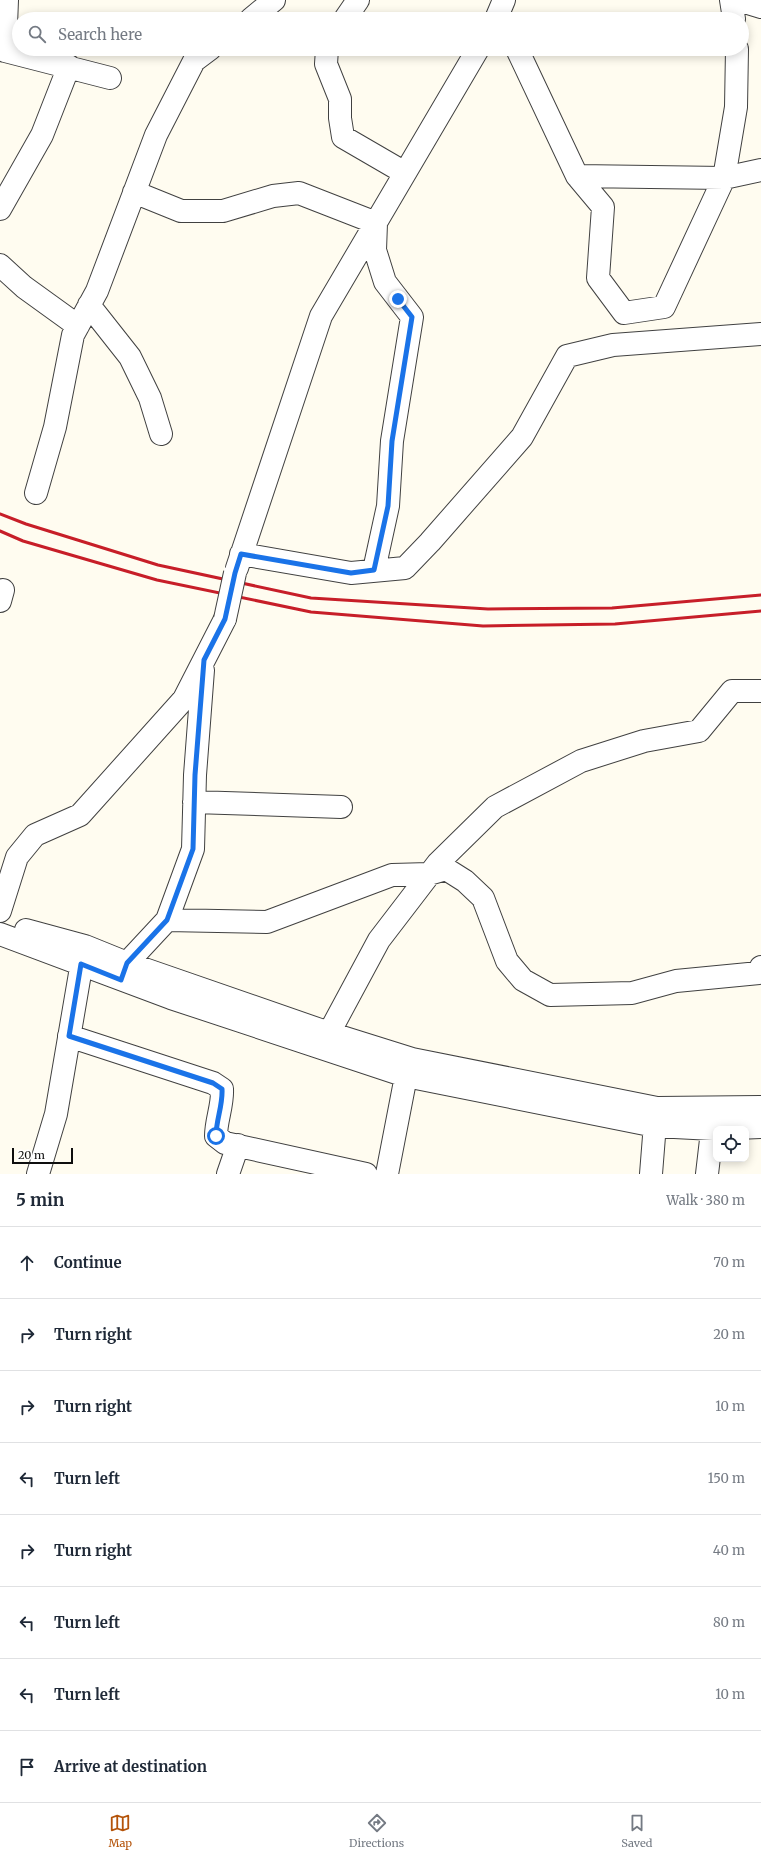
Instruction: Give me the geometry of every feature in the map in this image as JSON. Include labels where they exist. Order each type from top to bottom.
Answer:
[{"type":"street","points":[[3,50],[7,0]]},
{"type":"street","points":[[259,12],[274,0]]},
{"type":"street","points":[[350,12],[358,0]]},
{"type":"street","points":[[499,12],[504,0]]},
{"type":"street","points":[[731,0],[733,12]]},
{"type":"street","points":[[738,0],[761,8]]},
{"type":"street","points":[[28,56],[110,78]]},
{"type":"street","points":[[36,493],[55,427],[72,336],[97,291],[156,136],[194,61],[201,56]]},
{"type":"street","points":[[327,56],[326,64],[340,99],[340,118],[343,137],[405,173]]},
{"type":"street","points":[[0,911],[18,857],[34,835],[80,815],[184,699],[225,619],[238,563],[321,316],[474,56]]},
{"type":"street","points":[[520,56],[577,176],[603,207],[598,278],[624,313],[664,307],[724,178],[736,107],[737,56]]},
{"type":"street","points":[[0,209],[42,135],[69,66]]},
{"type":"street","points":[[577,176],[724,178],[761,170]]},
{"type":"street","points":[[134,192],[181,211],[223,211],[272,196],[299,194],[376,223]]},
{"type":"street","points":[[374,570],[388,506],[392,441],[412,317],[386,282],[375,250],[376,223]]},
{"type":"street","points":[[0,265],[24,287],[78,326]]},
{"type":"street","points":[[89,305],[130,357],[150,398],[161,434]]},
{"type":"street","points":[[238,563],[351,573],[405,568],[430,542],[522,437],[567,356],[613,345],[761,334]]},
{"type":"street","points":[[124,972],[167,920],[193,849],[194,802],[204,660]]},
{"type":"street","points":[[330,1033],[379,940],[438,863],[495,807],[581,760],[644,741],[699,731],[732,691],[761,691]]},
{"type":"street","points":[[194,802],[340,807]]},
{"type":"street","points":[[167,920],[267,922],[392,874],[430,874],[446,869],[465,881],[483,898],[507,961],[523,980],[550,995],[632,993],[676,981],[759,973],[761,967]]},
{"type":"street","points":[[0,921],[294,1040],[409,1067],[656,1117],[714,1118],[761,1127]]},
{"type":"street","points":[[0,934],[83,955]]},
{"type":"street","points":[[38,1174],[56,1114],[83,955]]},
{"type":"street","points":[[124,972],[330,1033],[409,1067]]},
{"type":"street","points":[[69,1036],[213,1083],[222,1089],[223,1100],[216,1124],[216,1136],[225,1143],[366,1174]]},
{"type":"street","points":[[387,1174],[409,1067]]},
{"type":"street","points":[[714,1118],[761,1107]]},
{"type":"street","points":[[651,1174],[656,1117]]},
{"type":"street","points":[[707,1174],[714,1118]]},
{"type":"street","points":[[228,1174],[238,1145]]},
{"type":"railway","points":[[0,514],[26,524],[158,565],[311,598],[488,609],[612,608],[761,595]]},
{"type":"railway","points":[[0,531],[23,541],[157,580],[311,612],[483,626],[615,624],[761,611]]},
{"type":"route","points":[[216,1136],[216,1124],[223,1100],[222,1089],[213,1083],[69,1036],[81,964],[121,980],[127,963],[167,920],[193,849],[195,775],[204,660],[225,619],[235,573],[241,554],[351,573],[374,570],[388,506],[392,441],[412,317],[398,299]]}]
